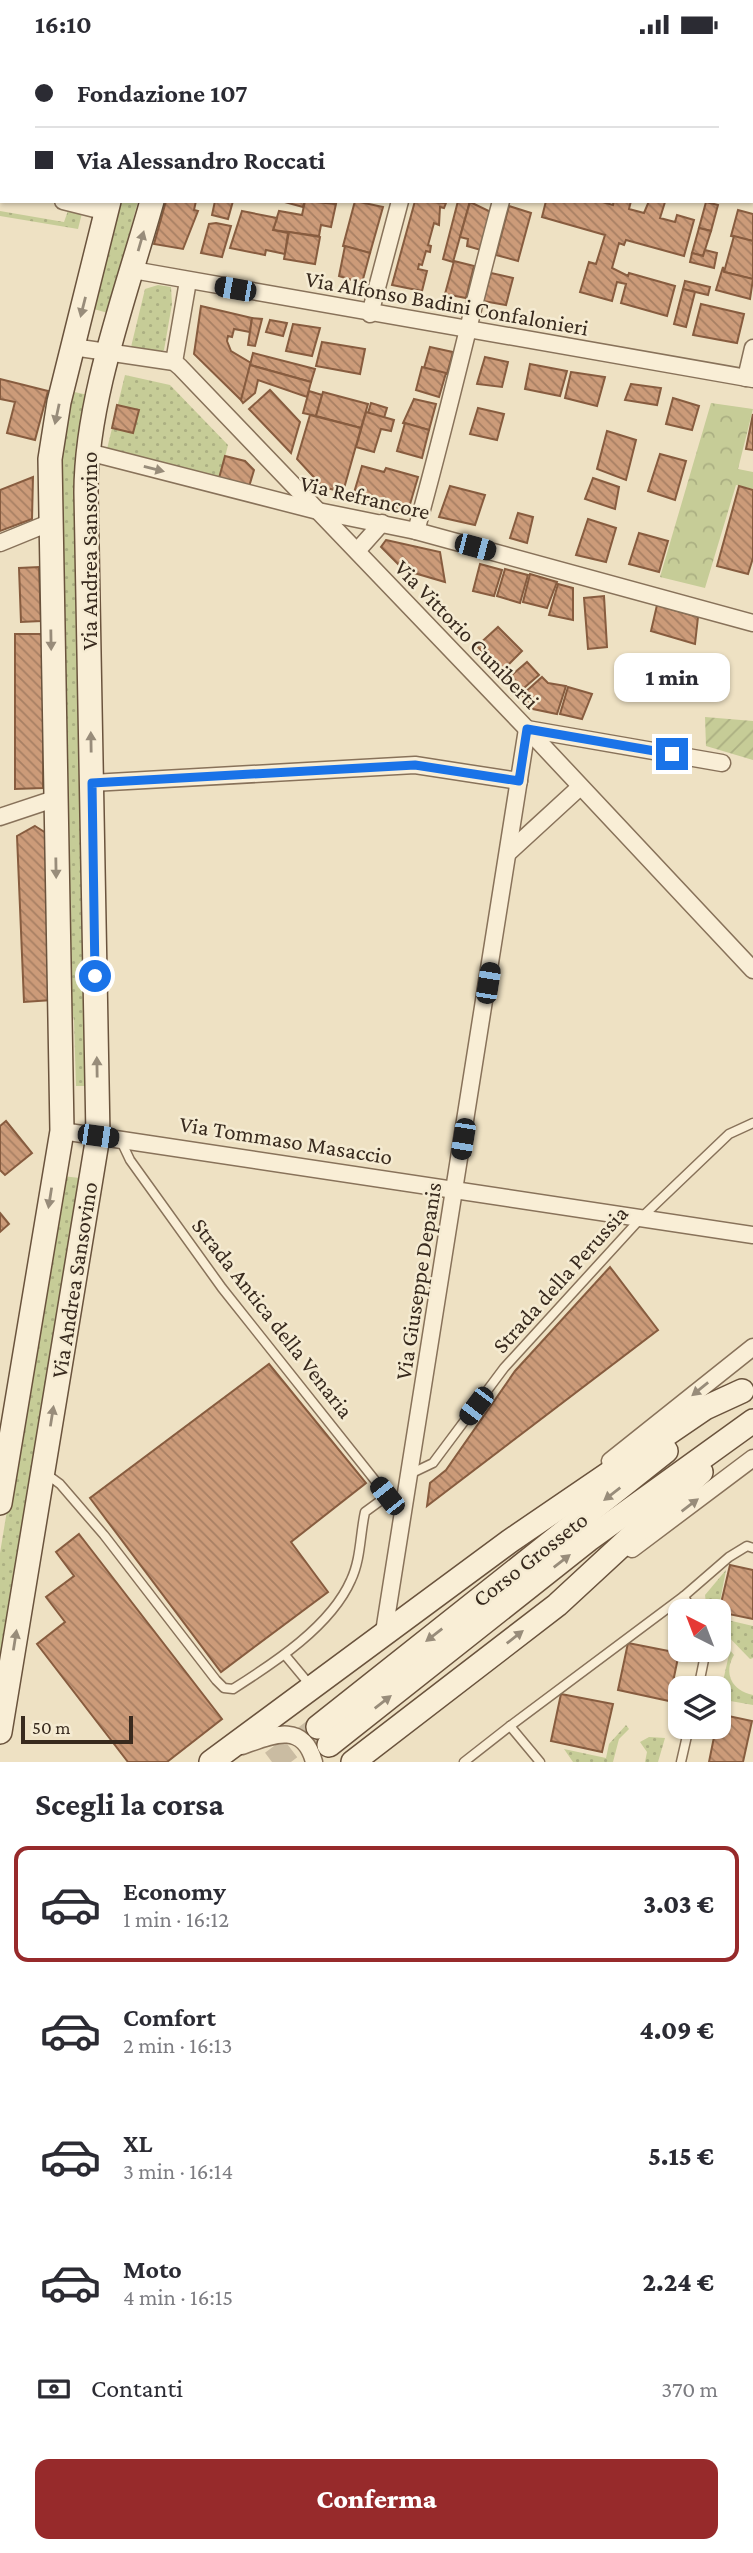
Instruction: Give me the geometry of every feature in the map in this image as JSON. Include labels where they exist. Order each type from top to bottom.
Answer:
[{"type":"main road","name":"Via Andrea Sansovino","points":[[0,1732],[43,1472],[109,1137],[92,783],[86,492],[88,452],[109,354],[151,203]]},
{"type":"main road","name":"Via Andrea Sansovino","points":[[0,1503],[6,1429],[62,1131],[49,523],[51,448],[108,206]]},
{"type":"main road","name":"Corso Grosseto","points":[[219,1756],[510,1541],[705,1408],[748,1387]]},
{"type":"main road","name":"Corso Grosseto","points":[[748,1387],[323,1736],[749,1424]]},
{"type":"main road","name":"Corso Grosseto","points":[[363,1759],[557,1605],[719,1456],[749,1424]]},
{"type":"street","points":[[81,203],[108,206]]},
{"type":"street","points":[[370,314],[399,203]]},
{"type":"street","points":[[416,531],[501,203]]},
{"type":"street","name":"Via Alfonso Badini Confalonieri","points":[[133,270],[750,379]]},
{"type":"street","points":[[73,347],[174,362],[188,281]]},
{"type":"street","points":[[750,379],[753,348]]},
{"type":"street","name":"Via Vittorio Cuniberti","points":[[174,362],[527,729],[753,970]]},
{"type":"street","name":"Via Refrancore","points":[[88,452],[318,511],[416,531],[753,623]]},
{"type":"street","name":"Via Andrea Sansovino","points":[[0,543],[49,523]]},
{"type":"street","points":[[357,551],[382,523]]},
{"type":"street","points":[[527,729],[722,763]]},
{"type":"street","name":"Via Giuseppe Depanis","points":[[384,1632],[527,729]]},
{"type":"street","points":[[92,783],[415,765],[519,781]]},
{"type":"street","points":[[508,853],[580,787]]},
{"type":"street","points":[[0,817],[54,799]]},
{"type":"street","name":"Via Tommaso Masaccio","points":[[62,1131],[753,1235]]},
{"type":"street","name":"Corso Grosseto","points":[[510,1541],[753,1347]]},
{"type":"street","name":"Corso Grosseto","points":[[557,1605],[753,1458]]},
{"type":"street","name":"Corso Grosseto","points":[[219,1756],[272,1735],[286,1733],[303,1741],[314,1762]]},
{"type":"lane","name":"Strada della Perussia","points":[[410,1474],[433,1463],[504,1368],[641,1218],[721,1141],[753,1123]]},
{"type":"lane","name":"Strada Antica della Venaria","points":[[109,1137],[130,1160],[222,1287],[403,1516]]},
{"type":"lane","points":[[43,1472],[60,1484],[104,1535],[224,1688],[233,1689],[285,1655],[335,1607],[352,1580],[365,1512],[387,1496]]},
{"type":"lane","points":[[464,1762],[684,1596],[729,1557],[751,1545]]},
{"type":"lane","points":[[285,1655],[312,1687]]},
{"type":"lane","points":[[510,1726],[540,1762]]},
{"type":"lane","points":[[681,1762],[686,1739]]},
{"type":"green space","points":[[117,203],[137,203],[108,313],[90,308]]},
{"type":"green space","points":[[69,208],[82,213],[78,229],[0,216],[0,211],[64,222]]},
{"type":"green space","points":[[158,285],[171,287],[172,304],[164,350],[160,353],[131,347],[145,289]]},
{"type":"green space","points":[[125,375],[170,385],[228,445],[219,481],[107,449]]},
{"type":"green space","points":[[70,391],[88,395],[76,449],[75,471],[88,1086],[76,1086],[74,1021],[66,978],[57,447]]},
{"type":"green space","points":[[711,403],[753,409],[738,469],[753,472],[753,489],[736,485],[705,588],[660,577]]},
{"type":"green space","points":[[705,717],[753,721],[753,760],[706,746]]},
{"type":"green space","points":[[62,1176],[80,1178],[0,1668],[0,1553]]},
{"type":"green space","points":[[726,1570],[720,1599],[705,1599],[705,1595]]},
{"type":"green space","points":[[732,1621],[753,1626],[753,1658],[750,1659],[732,1640]]},
{"type":"green space","points":[[727,1663],[731,1663],[730,1676],[724,1676]]},
{"type":"green space","points":[[731,1678],[740,1690],[753,1695],[753,1705],[731,1701]]},
{"type":"green space","points":[[626,1725],[629,1729],[619,1739],[613,1762],[573,1762],[564,1749],[606,1758],[609,1744]]},
{"type":"green space","points":[[649,1737],[665,1738],[658,1762],[645,1762],[647,1752],[640,1742]]},
{"type":"building","points":[[165,203],[196,203],[194,210],[198,211],[183,249],[154,244]]},
{"type":"building","points":[[215,203],[232,203],[228,219],[212,215]]},
{"type":"building","points":[[288,203],[304,203],[303,207]]},
{"type":"building","points":[[305,203],[336,204],[331,227],[321,225],[319,236],[273,230],[279,211],[302,215]]},
{"type":"building","points":[[354,203],[383,207],[370,253],[343,246]]},
{"type":"building","points":[[414,203],[446,203],[444,208],[440,207],[439,225],[434,223],[428,245],[431,246],[430,252],[426,251],[422,265],[419,264],[418,269],[427,271],[422,291],[392,285]]},
{"type":"building","points":[[457,203],[469,203],[453,262],[443,259]]},
{"type":"building","points":[[470,203],[491,212],[481,250],[467,246],[468,239],[460,237]]},
{"type":"building","points":[[546,203],[630,203],[629,209],[644,213],[648,203],[665,203],[660,218],[675,222],[677,215],[694,220],[684,256],[626,240],[624,245],[619,243],[612,268],[628,276],[629,273],[675,286],[667,316],[621,303],[626,284],[617,282],[612,301],[580,292],[589,262],[596,264],[605,235],[542,217]]},
{"type":"building","points":[[706,203],[718,205],[711,231],[699,228]]},
{"type":"building","points":[[509,206],[531,213],[518,261],[496,255]]},
{"type":"building","points":[[738,210],[753,214],[753,241],[731,236]]},
{"type":"building","points":[[242,211],[277,218],[273,230],[288,233],[285,254],[266,250],[265,255],[230,248]]},
{"type":"building","points":[[209,224],[231,226],[222,257],[201,253]]},
{"type":"building","points":[[699,228],[711,231],[703,256],[692,253]]},
{"type":"building","points":[[289,232],[320,237],[315,264],[284,259]]},
{"type":"building","points":[[734,236],[753,241],[753,279],[724,272]]},
{"type":"building","points":[[345,246],[370,253],[362,283],[339,276]]},
{"type":"building","points":[[705,250],[717,253],[714,268],[690,262],[692,253],[703,256]]},
{"type":"building","points":[[454,261],[474,266],[466,298],[445,294]]},
{"type":"building","points":[[723,267],[724,272],[753,279],[750,299],[716,290]]},
{"type":"building","points":[[491,273],[513,278],[506,305],[483,301]]},
{"type":"building","points":[[685,281],[710,287],[708,295],[683,289]]},
{"type":"building","points":[[683,289],[695,292],[686,327],[674,324]]},
{"type":"building","points":[[701,304],[744,314],[737,343],[693,335]]},
{"type":"building","points":[[201,306],[252,318],[250,332],[234,329],[232,337],[228,336],[227,341],[231,351],[251,363],[241,400],[194,354]]},
{"type":"building","points":[[252,318],[262,319],[255,346],[248,345]]},
{"type":"building","points":[[270,320],[287,323],[283,336],[266,332]]},
{"type":"building","points":[[293,324],[320,328],[312,356],[286,351]]},
{"type":"building","points":[[322,342],[365,349],[360,374],[316,366]]},
{"type":"building","points":[[430,347],[453,352],[447,374],[424,368]]},
{"type":"building","points":[[253,353],[315,369],[311,382],[250,365]]},
{"type":"building","points":[[485,357],[508,362],[502,387],[477,384]]},
{"type":"building","points":[[530,364],[567,371],[560,396],[525,389]]},
{"type":"building","points":[[250,365],[311,382],[307,397],[258,380],[255,393],[243,403],[241,400]]},
{"type":"building","points":[[422,367],[446,373],[439,397],[416,390]]},
{"type":"building","points":[[571,372],[605,377],[597,406],[565,398]]},
{"type":"building","points":[[0,379],[48,391],[35,440],[7,433],[15,402],[0,399]]},
{"type":"building","points":[[631,384],[661,388],[657,405],[625,400]]},
{"type":"building","points":[[270,390],[300,422],[291,453],[249,409]]},
{"type":"building","points":[[309,391],[322,395],[316,416],[303,413]]},
{"type":"building","points":[[323,392],[368,404],[361,428],[316,416]]},
{"type":"building","points":[[673,398],[699,406],[692,430],[666,424]]},
{"type":"building","points":[[414,399],[436,404],[429,430],[403,423]]},
{"type":"building","points":[[371,403],[387,408],[384,418],[368,413]]},
{"type":"building","points":[[117,405],[139,410],[133,433],[112,428]]},
{"type":"building","points":[[478,408],[504,414],[497,440],[470,434]]},
{"type":"building","points":[[366,412],[394,420],[391,431],[381,429],[374,452],[356,447]]},
{"type":"building","points":[[753,414],[753,450],[746,449]]},
{"type":"building","points":[[310,415],[361,428],[343,492],[323,487],[297,459]]},
{"type":"building","points":[[405,423],[429,430],[422,458],[397,451]]},
{"type":"building","points":[[607,431],[636,440],[626,480],[597,469]]},
{"type":"building","points":[[660,454],[686,461],[675,500],[648,491]]},
{"type":"building","points":[[225,456],[245,461],[254,470],[248,490],[218,482]]},
{"type":"building","points":[[362,466],[384,472],[386,468],[418,477],[408,511],[353,496]]},
{"type":"building","points":[[33,477],[32,519],[0,531],[0,490]]},
{"type":"building","points":[[593,478],[619,487],[615,509],[585,499]]},
{"type":"building","points":[[450,486],[485,495],[475,525],[439,517]]},
{"type":"building","points":[[739,486],[753,490],[753,558],[748,574],[717,566]]},
{"type":"building","points":[[518,513],[533,517],[527,543],[510,538]]},
{"type":"building","points":[[588,519],[616,528],[606,562],[576,555]]},
{"type":"building","points":[[639,533],[668,541],[659,572],[629,564]]},
{"type":"building","points":[[386,540],[440,552],[445,582],[404,570],[381,547]]},
{"type":"building","points":[[480,564],[502,570],[494,596],[473,591]]},
{"type":"building","points":[[39,567],[41,621],[21,622],[19,568]]},
{"type":"building","points":[[505,569],[528,575],[520,603],[497,596]]},
{"type":"building","points":[[530,574],[557,582],[547,608],[523,602]]},
{"type":"building","points":[[558,584],[573,588],[573,620],[549,615]]},
{"type":"building","points":[[604,596],[607,647],[588,649],[584,598]]},
{"type":"building","points":[[657,605],[698,617],[695,644],[651,631]]},
{"type":"building","points":[[498,627],[522,651],[501,672],[477,646]]},
{"type":"building","points":[[15,634],[44,634],[43,788],[15,789]]},
{"type":"building","points":[[527,662],[539,675],[518,693],[506,680]]},
{"type":"building","points":[[542,677],[548,683],[566,686],[557,714],[533,709],[522,695]]},
{"type":"building","points":[[568,687],[592,694],[582,719],[560,714]]},
{"type":"building","points":[[35,826],[46,833],[52,1000],[24,1002],[17,836]]},
{"type":"building","points":[[6,1121],[32,1153],[5,1175],[0,1170],[0,1126]]},
{"type":"building","points":[[0,1213],[9,1224],[0,1232]]},
{"type":"building","points":[[610,1267],[658,1330],[427,1506],[430,1483],[446,1470],[515,1371]]},
{"type":"building","points":[[269,1364],[366,1483],[291,1542],[328,1592],[221,1672],[90,1498]]},
{"type":"building","points":[[79,1534],[222,1719],[167,1762],[128,1762],[37,1644],[65,1622],[46,1597],[74,1576],[56,1552]]},
{"type":"building","points":[[730,1565],[753,1570],[753,1619],[732,1615],[732,1599],[722,1599]]},
{"type":"building","points":[[628,1643],[668,1651],[668,1663],[677,1663],[674,1676],[668,1676],[668,1701],[618,1690]]},
{"type":"building","points":[[561,1694],[613,1704],[602,1752],[551,1741]]},
{"type":"building","points":[[731,1717],[752,1721],[743,1762],[709,1762],[714,1739],[731,1739]]},
{"type":"tunnel","points":[[272,1762],[318,1727]]},
{"type":"route","points":[[95,976],[92,783],[415,765],[519,781],[527,729],[672,754]]}]
